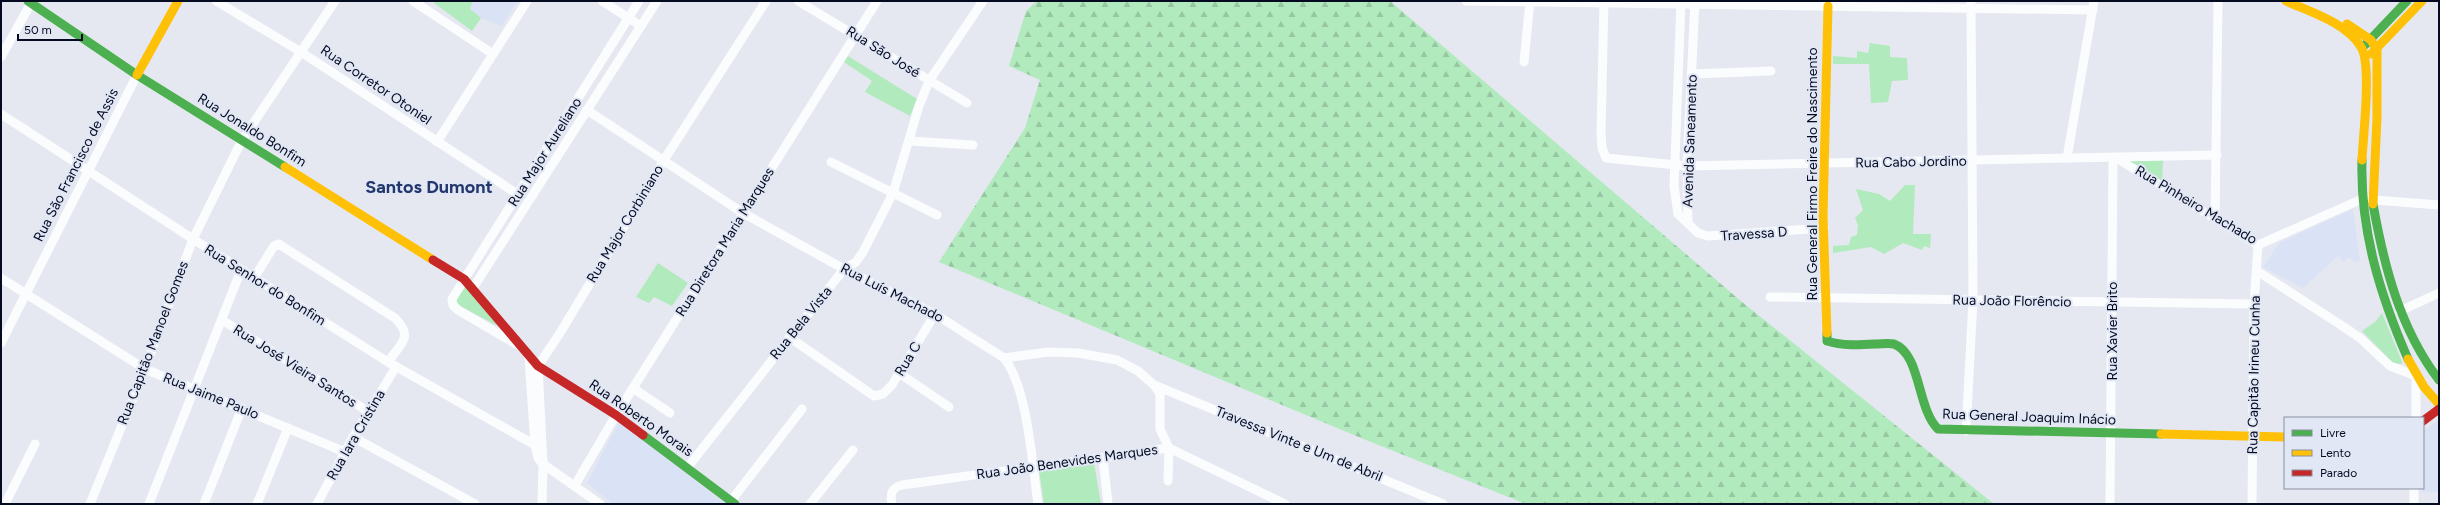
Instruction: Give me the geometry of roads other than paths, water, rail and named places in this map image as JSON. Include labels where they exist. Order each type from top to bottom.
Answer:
[{"type":"street","name":"Rua São Francisco de Assis","points":[[1,343],[89,171],[136,75],[178,1]]},
{"type":"street","name":"Rua Corretor Otoniel","points":[[216,1],[301,52],[519,195]]},
{"type":"street","name":"Rua Capitão Manoel Gomes","points":[[90,504],[145,369],[193,239],[242,140],[335,1]]},
{"type":"street","points":[[413,1],[493,54]]},
{"type":"street","points":[[437,142],[527,1]]},
{"type":"street","points":[[602,1],[641,26]]},
{"type":"street","name":"Rua Major Aureliano","points":[[519,346],[458,310],[452,303],[454,295],[519,195],[639,1]]},
{"type":"street","name":"Rua Major Aureliano","points":[[473,288],[657,1]]},
{"type":"street","name":"Rua Major Corbiniano","points":[[538,366],[560,333],[664,160],[766,1]]},
{"type":"street","name":"Rua São José","points":[[798,1],[857,35],[966,103]]},
{"type":"street","name":"Rua Diretora Maria Marques","points":[[575,485],[616,415],[742,213],[857,35],[877,1]]},
{"type":"street","name":"Rua Bela Vista","points":[[687,468],[844,269],[856,262],[863,252],[893,193],[910,141],[919,106],[929,81],[983,1]]},
{"type":"street","points":[[1466,1],[1766,3],[1828,6],[2093,6],[2067,158]]},
{"type":"street","points":[[2215,219],[2218,1]]},
{"type":"street","points":[[2286,1],[2346,33],[2362,47],[2364,58],[2367,199],[2366,227],[2376,271],[2398,335],[2416,376],[2428,394],[2439,404]]},
{"type":"street","points":[[2305,1],[2371,40],[2377,50],[2376,118],[2367,199],[2400,311],[2430,367],[2439,380]]},
{"type":"street","points":[[2362,47],[2371,40],[2407,1]]},
{"type":"street","points":[[2364,58],[2377,50],[2422,1]]},
{"type":"street","name":"Rua Jonaldo Bonfim","points":[[30,2],[136,75],[464,279]]},
{"type":"street","points":[[1,57],[30,2]]},
{"type":"street","points":[[1524,62],[1530,2]]},
{"type":"street","name":"Rua Cabo Jordino","points":[[1604,2],[1601,132],[1602,148],[1606,158],[1687,166],[1972,162],[2067,158],[2115,159],[2217,155]]},
{"type":"street","name":"Avenida Saneamento","points":[[1681,3],[1675,165],[1676,210],[1688,222]]},
{"type":"street","name":"Avenida Saneamento","points":[[1688,222],[1687,166],[1695,3]]},
{"type":"street","points":[[1966,431],[1972,300],[1971,5]]},
{"type":"street","name":"Rua General Firmo Freire do Nascimento","points":[[1827,341],[1824,297],[1824,164],[1828,6]]},
{"type":"street","points":[[1692,74],[1771,70]]},
{"type":"street","name":"Rua Luís Machado","points":[[587,110],[742,213],[844,269],[935,314],[1004,358]]},
{"type":"street","name":"Rua Senhor do Bonfim","points":[[1,114],[241,270],[392,364],[535,445]]},
{"type":"street","points":[[910,141],[973,145]]},
{"type":"street","name":"Rua Pinheiro Machado","points":[[2115,159],[2258,245],[2367,199]]},
{"type":"street","name":"Rua Xavier Brito","points":[[2110,504],[2115,159]]},
{"type":"street","points":[[831,162],[937,215]]},
{"type":"street","points":[[2367,199],[2439,205]]},
{"type":"street","name":"Travessa D","points":[[1688,222],[1698,233],[1711,236],[1824,228]]},
{"type":"street","name":"Rua Iara Cristina","points":[[254,278],[274,246],[279,244],[395,318],[405,328],[405,336],[392,364],[368,412],[317,504]]},
{"type":"street","name":"Rua Capitão Irineu Cunha","points":[[2252,504],[2254,304],[2258,245]]},
{"type":"street","points":[[149,504],[241,270]]},
{"type":"street","points":[[2257,271],[2349,330],[2390,366],[2416,376]]},
{"type":"street","name":"Rua Jaime Paulo","points":[[1,278],[145,369],[345,452]]},
{"type":"street","points":[[464,279],[473,288],[529,358],[535,445],[538,458],[543,464],[600,504]]},
{"type":"street","points":[[2400,311],[2439,293]]},
{"type":"street","name":"Rua João Florêncio","points":[[1770,297],[2254,304]]},
{"type":"street","name":"Rua C","points":[[789,337],[874,396],[883,394],[889,389],[935,314]]},
{"type":"street","name":"Rua José Vieira Santos","points":[[222,320],[368,412]]},
{"type":"street","name":"Rua General Joaquim Inácio","points":[[1827,341],[1840,345],[1897,345],[1902,350],[1913,369],[1934,426],[1938,429],[1966,431],[2284,437]]},
{"type":"street","points":[[1004,358],[1048,352],[1100,356],[1130,366],[1154,385],[1160,394],[1160,429],[1169,448],[1168,481]]},
{"type":"street","name":"Rua Roberto Morais","points":[[529,358],[538,366],[616,415],[733,502]]},
{"type":"street","points":[[1004,358],[1011,366],[1019,385],[1038,504]]},
{"type":"street","points":[[538,366],[543,464],[542,504]]},
{"type":"street","points":[[2416,376],[2430,367]]},
{"type":"street","points":[[899,373],[949,407]]},
{"type":"street","points":[[2416,376],[2416,417]]},
{"type":"street","name":"Travessa Vinte e Um de Abril","points":[[1154,385],[1443,504]]},
{"type":"street","points":[[633,388],[670,413]]},
{"type":"street","points":[[204,504],[242,408]]},
{"type":"street","points":[[733,502],[802,409]]},
{"type":"street","points":[[2424,421],[2434,410],[2439,409]]},
{"type":"street","points":[[257,504],[288,428]]},
{"type":"street","points":[[353,437],[475,504]]},
{"type":"street","points":[[5,504],[35,444]]},
{"type":"street","name":"Rua João Benevides Marques","points":[[891,500],[894,489],[902,485],[1169,448],[1285,504]]},
{"type":"street","points":[[810,504],[853,450]]},
{"type":"street","points":[[1103,458],[1108,504]]},
{"type":"street","points":[[2414,489],[2414,504]]},
{"type":"district","name":"Santos Dumont","points":[[429,187]]}]
